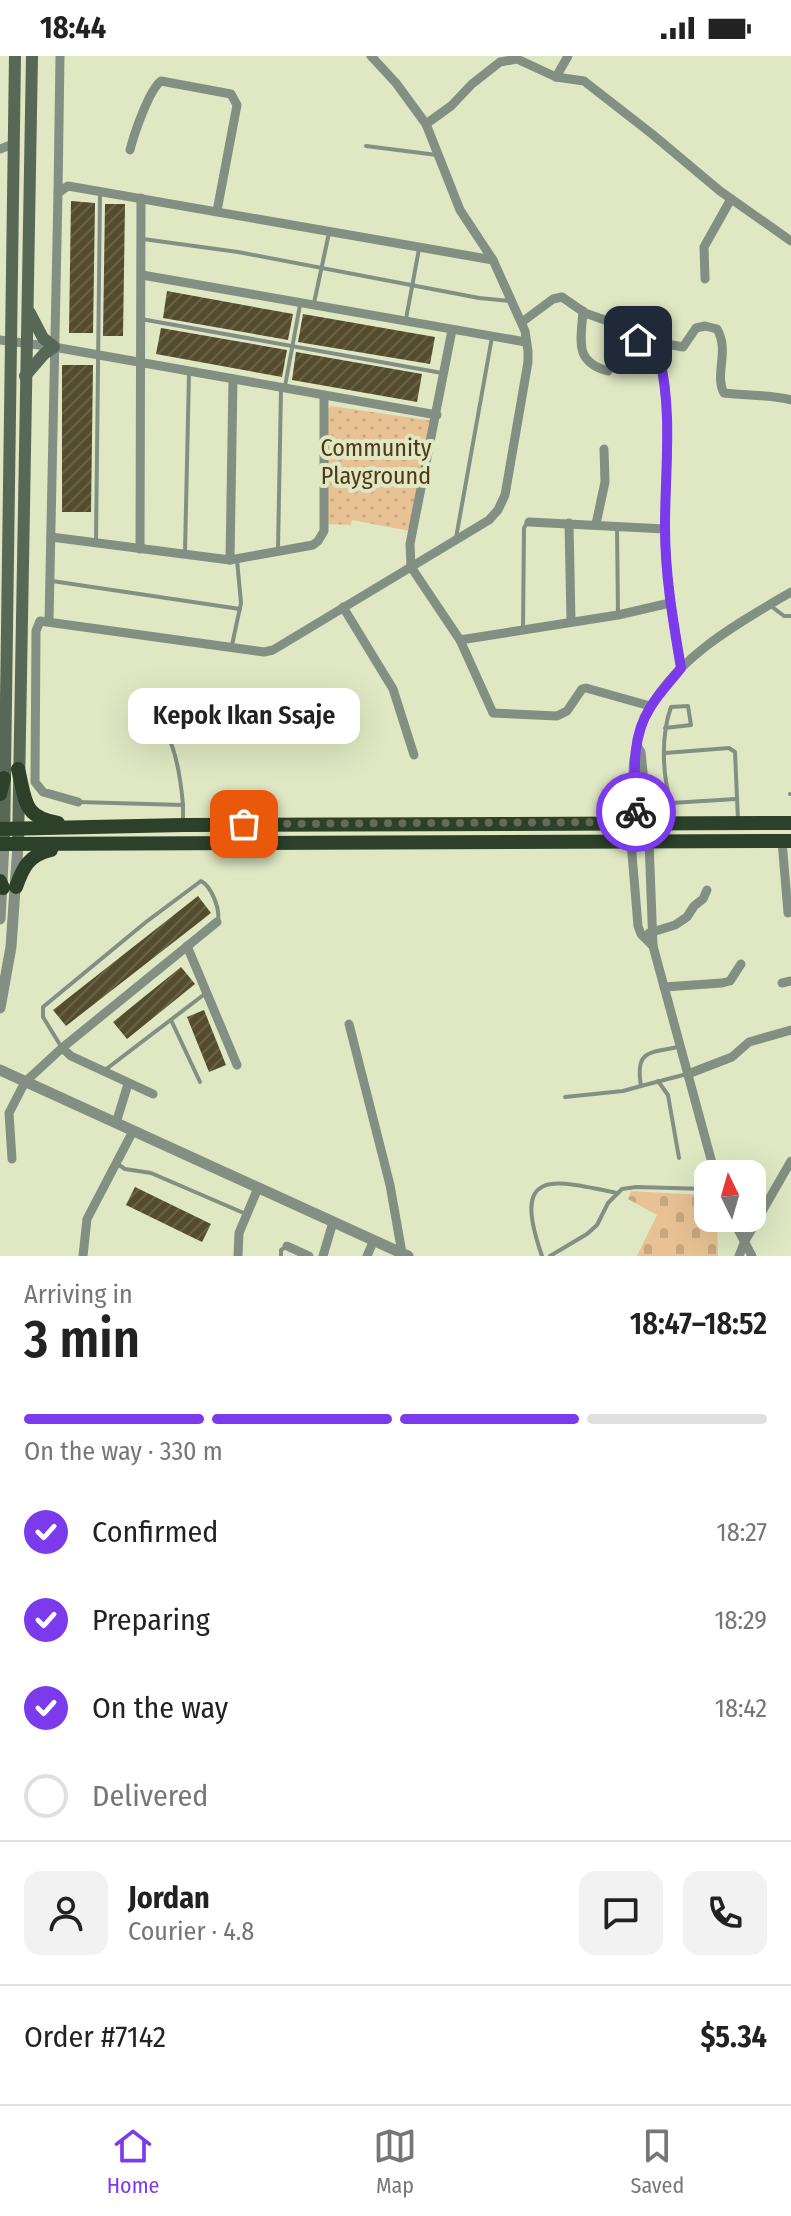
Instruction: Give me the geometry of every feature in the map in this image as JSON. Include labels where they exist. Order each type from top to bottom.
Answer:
[{"type":"highway","points":[[18,769],[27,808],[34,816],[87,836]]},
{"type":"highway","points":[[0,794],[4,778]]},
{"type":"highway","points":[[6,885],[39,853],[87,836],[183,825],[791,823]]},
{"type":"highway","points":[[7,837],[787,841]]},
{"type":"main road","points":[[7,837],[4,778],[9,365],[3,344],[10,319],[15,56]]},
{"type":"main road","points":[[7,837],[18,769],[32,56]]},
{"type":"main road","points":[[25,376],[54,347],[43,338],[27,306]]},
{"type":"main road","points":[[0,331],[10,319]]},
{"type":"street","points":[[49,621],[60,56]]},
{"type":"street","points":[[78,802],[43,792],[38,789],[34,776],[36,631],[40,621],[232,646],[255,652],[273,650],[489,520],[503,502],[528,362],[522,322],[493,260],[460,210],[426,124],[396,83],[371,56]]},
{"type":"street","points":[[556,77],[568,56]]},
{"type":"street","points":[[426,124],[451,106],[481,77],[507,59],[517,59],[556,77],[584,81],[731,199],[791,241]]},
{"type":"street","points":[[130,150],[153,88],[161,81],[231,94],[237,105],[217,211]]},
{"type":"street","points":[[0,149],[13,144]]},
{"type":"street","points":[[58,193],[68,186],[493,260]]},
{"type":"street","points":[[140,549],[141,198]]},
{"type":"street","points":[[705,279],[704,247],[731,199]]},
{"type":"street","points":[[142,275],[526,342]]},
{"type":"street","points":[[522,322],[557,298],[566,299],[583,311],[616,324],[659,355]]},
{"type":"street","points":[[583,311],[582,343],[586,359],[591,366],[608,371]]},
{"type":"street","points":[[681,668],[670,603],[665,529],[669,454],[659,355],[667,344],[678,348],[684,346],[696,328],[705,326],[717,329],[723,347],[721,387],[724,393],[754,397],[771,395],[791,400]]},
{"type":"street","points":[[452,330],[410,544],[411,567],[460,640],[493,713],[557,716],[567,711],[582,689],[586,688],[650,706]]},
{"type":"street","points":[[3,344],[54,347],[437,415]]},
{"type":"street","points":[[233,379],[234,560]]},
{"type":"street","points":[[51,537],[234,560],[313,545],[324,531],[324,395]]},
{"type":"street","points":[[596,524],[605,482],[604,449]]},
{"type":"street","points":[[529,522],[616,524],[665,529]]},
{"type":"street","points":[[569,523],[571,622]]},
{"type":"street","points":[[643,822],[634,763],[642,722],[650,706],[681,668],[738,624],[791,592]]},
{"type":"street","points":[[460,640],[618,615],[670,603]]},
{"type":"street","points":[[343,607],[393,689],[414,755]]},
{"type":"street","points":[[0,1008],[11,947],[6,885],[7,837]]},
{"type":"street","points":[[646,933],[649,841]]},
{"type":"street","points":[[787,841],[788,913]]},
{"type":"street","points":[[631,842],[638,926],[653,946],[711,1160]]},
{"type":"street","points":[[0,919],[6,885]]},
{"type":"street","points":[[646,933],[687,917],[707,890]]},
{"type":"street","points":[[12,1159],[9,1113],[25,1082],[62,1048],[217,922]]},
{"type":"street","points":[[187,946],[237,1065]]},
{"type":"street","points":[[664,987],[730,981],[741,964]]},
{"type":"street","points":[[349,1024],[405,1254]]},
{"type":"street","points":[[688,1074],[732,1057],[749,1042],[791,1030]]},
{"type":"street","points":[[62,1048],[71,1056],[153,1094]]},
{"type":"street","points":[[2,1069],[405,1254]]},
{"type":"street","points":[[116,1123],[128,1084]]},
{"type":"street","points":[[83,1256],[87,1219],[133,1131]]},
{"type":"street","points":[[766,1204],[791,1161]]},
{"type":"street","points":[[238,1256],[239,1233],[258,1188]]},
{"type":"street","points":[[323,1256],[333,1222]]},
{"type":"street","points":[[740,1232],[752,1256]]},
{"type":"street","points":[[739,1256],[750,1232]]},
{"type":"street","points":[[367,1256],[374,1240]]},
{"type":"street","points":[[287,1246],[309,1256]]},
{"type":"lane","points":[[366,146],[437,155]]},
{"type":"lane","points":[[96,543],[100,191]]},
{"type":"lane","points":[[313,305],[330,231]]},
{"type":"lane","points":[[143,239],[238,252],[479,298],[514,301]]},
{"type":"lane","points":[[406,321],[419,246]]},
{"type":"lane","points":[[278,551],[283,388],[300,302]]},
{"type":"lane","points":[[141,319],[444,373]]},
{"type":"lane","points":[[456,538],[492,337]]},
{"type":"lane","points":[[185,555],[189,371]]},
{"type":"lane","points":[[523,628],[524,528],[529,522]]},
{"type":"lane","points":[[616,524],[618,615]]},
{"type":"lane","points":[[232,646],[240,609],[234,560]]},
{"type":"lane","points":[[50,581],[240,609]]},
{"type":"lane","points":[[769,605],[784,616],[791,616]]},
{"type":"lane","points":[[665,728],[691,725],[688,706],[671,707],[665,728],[671,803],[736,799]]},
{"type":"lane","points":[[155,719],[165,730],[181,779],[183,825]]},
{"type":"lane","points":[[665,753],[729,748],[735,752],[739,822]]},
{"type":"lane","points":[[78,802],[183,805]]},
{"type":"lane","points":[[62,1048],[43,1017],[43,1007],[146,922],[201,881],[206,884],[219,910],[217,922]]},
{"type":"lane","points":[[103,1072],[206,993]]},
{"type":"lane","points":[[171,1020],[200,1082]]},
{"type":"lane","points":[[641,1086],[638,1071],[646,1054],[680,1047]]},
{"type":"lane","points":[[565,1097],[641,1086],[688,1074]]},
{"type":"lane","points":[[658,1081],[668,1095],[679,1158]]},
{"type":"lane","points":[[116,1163],[131,1171],[151,1173],[246,1214]]},
{"type":"lane","points":[[542,1256],[531,1219],[529,1203],[533,1193],[543,1186],[556,1183],[617,1193]]},
{"type":"lane","points":[[550,1256],[587,1234],[597,1225],[617,1193],[629,1187],[694,1189]]},
{"type":"lane","points":[[281,1256],[281,1250],[287,1246]]},
{"type":"green space","name":"Community Playground","points":[[331,406],[434,421],[410,531],[352,520],[351,525],[327,524],[327,410]]},
{"type":"green space","points":[[631,1191],[694,1195],[694,1232],[717,1232],[718,1256],[637,1256],[657,1215],[628,1199]]},
{"type":"building","points":[[71,201],[95,203],[93,333],[69,333]]},
{"type":"building","points":[[105,204],[125,204],[123,336],[103,336]]},
{"type":"building","points":[[167,291],[293,314],[288,340],[163,318]]},
{"type":"building","points":[[303,314],[435,337],[430,364],[298,342]]},
{"type":"building","points":[[161,328],[287,350],[282,377],[156,354]]},
{"type":"building","points":[[296,352],[422,374],[417,402],[292,380]]},
{"type":"building","points":[[62,365],[93,365],[91,512],[62,512]]},
{"type":"building","points":[[198,896],[211,913],[66,1026],[53,1010]]},
{"type":"building","points":[[181,967],[195,984],[127,1039],[113,1022]]},
{"type":"building","points":[[204,1010],[226,1065],[209,1072],[187,1017]]},
{"type":"building","points":[[135,1187],[211,1224],[202,1242],[126,1205]]},
{"type":"way so far","points":[[244,824],[637,822],[636,812]]},
{"type":"place","name":"Kepok Ikan Ssaje","points":[[244,824]]},
{"type":"route","points":[[636,812],[634,763],[642,722],[650,706],[681,668],[666,565],[665,507],[669,454],[662,373],[659,355],[638,340]]}]
